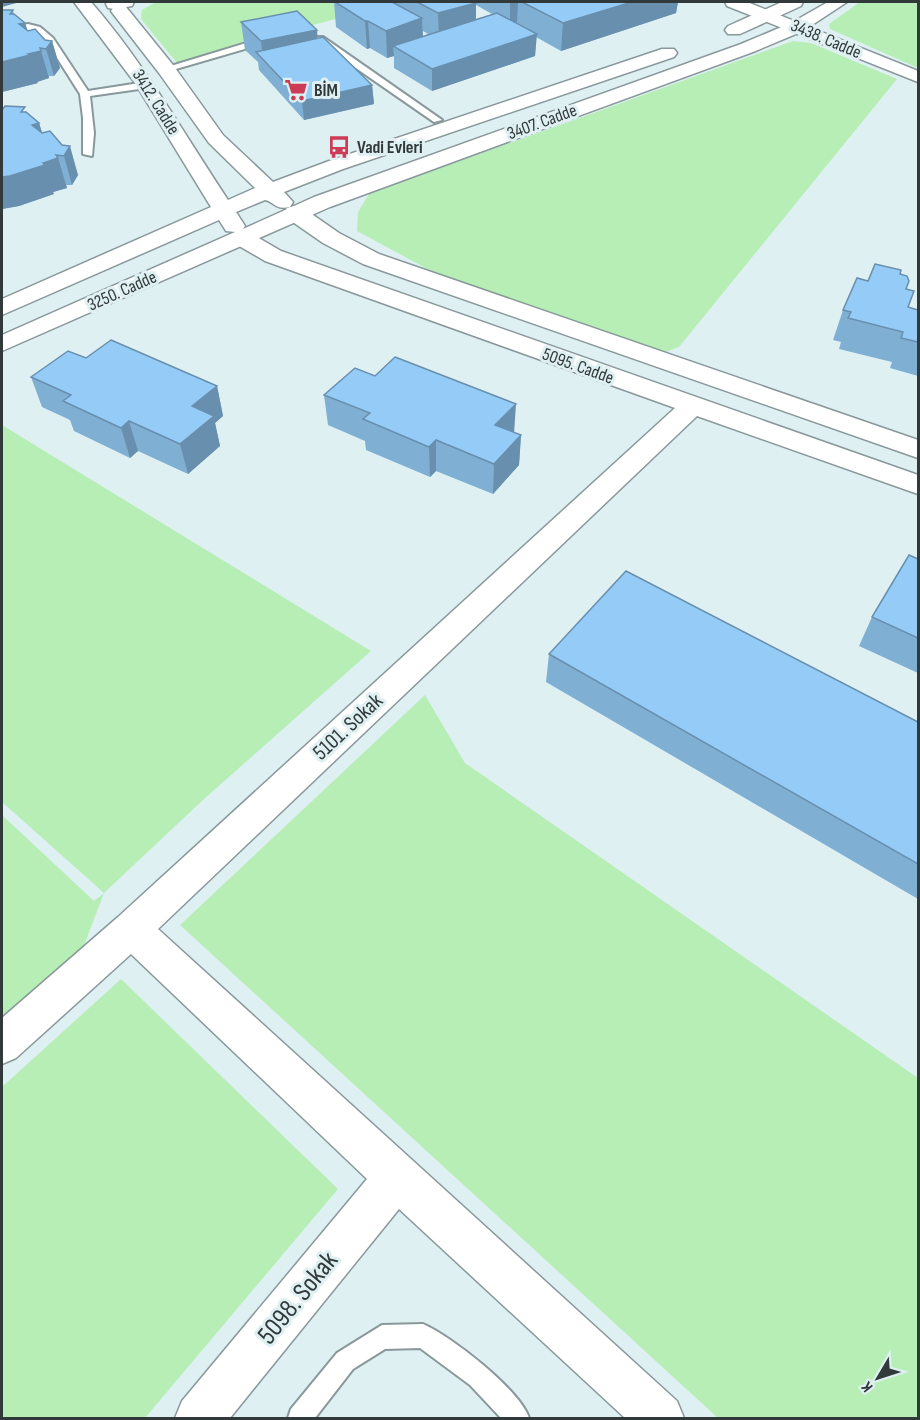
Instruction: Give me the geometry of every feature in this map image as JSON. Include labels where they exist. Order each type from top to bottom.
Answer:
[{"type":"street","points":[[86,6],[117,2]]},
{"type":"street","name":"3412. Cadde","points":[[117,2],[216,139],[295,213]]},
{"type":"street","name":"3438. Cadde","points":[[733,2],[918,77]]},
{"type":"street","points":[[719,35],[795,2]]},
{"type":"street","name":"3407. Cadde","points":[[242,238],[295,213],[747,48],[797,27],[838,2]]},
{"type":"street","name":"3412. Cadde","points":[[86,6],[126,55],[242,238]]},
{"type":"street","name":"3407. Cadde","points":[[223,209],[269,190],[686,47]]},
{"type":"street","name":"3250. Cadde","points":[[2,308],[223,209]]},
{"type":"street","name":"5095. Cadde","points":[[295,213],[331,237],[371,259],[918,449]]},
{"type":"street","name":"5095. Cadde","points":[[242,238],[273,256],[691,407],[918,485]]},
{"type":"street","name":"3250. Cadde","points":[[2,344],[242,238]]},
{"type":"street","name":"5101. Sokak","points":[[2,1044],[131,929],[691,407]]},
{"type":"street","points":[[131,929],[397,1178],[660,1419]]},
{"type":"street","name":"5098. Sokak","points":[[199,1419],[397,1178]]},
{"type":"lane","points":[[2,32],[27,27],[41,30],[55,42],[86,94],[89,126],[88,154]]},
{"type":"lane","points":[[313,36],[436,120]]},
{"type":"lane","points":[[166,69],[276,37]]},
{"type":"lane","points":[[86,94],[146,85]]},
{"type":"lane","points":[[300,1419],[345,1361],[382,1337],[423,1336],[479,1376],[517,1419]]},
{"type":"green space","points":[[156,2],[396,2],[177,63],[141,19],[142,10]]},
{"type":"green space","points":[[860,2],[918,2],[918,68],[830,29],[829,24]]},
{"type":"green space","points":[[793,41],[811,43],[897,79],[679,347],[660,354],[470,292],[357,231],[358,212],[369,194]]},
{"type":"green space","points":[[2,425],[371,651],[204,799],[104,893],[2,802]]},
{"type":"green space","points":[[425,695],[465,763],[918,1078],[918,1418],[718,1418],[180,925]]},
{"type":"green space","points":[[2,815],[94,901],[104,893],[83,948],[2,1019]]},
{"type":"green space","points":[[121,979],[338,1189],[145,1418],[2,1418],[2,1087]]},
{"type":"building","points":[[335,2],[392,2],[422,18],[386,31]]},
{"type":"building","points":[[417,2],[474,2],[476,3],[438,13]]},
{"type":"building","points":[[522,2],[632,2],[563,23]]},
{"type":"building","points":[[2,10],[13,10],[10,14],[14,14],[25,23],[19,24],[28,31],[35,29],[45,40],[52,41],[46,49],[40,48],[41,51],[2,62]]},
{"type":"building","points":[[297,11],[317,30],[261,41],[241,22]]},
{"type":"building","points":[[497,13],[537,34],[432,69],[393,46]]},
{"type":"building","points":[[323,37],[372,85],[302,101],[256,52]]},
{"type":"building","points":[[5,106],[25,107],[21,112],[26,112],[39,123],[32,125],[42,133],[50,131],[62,145],[70,146],[64,156],[56,155],[58,158],[43,163],[45,165],[2,177],[2,110]]},
{"type":"building","points":[[875,264],[901,270],[900,274],[907,276],[909,281],[906,289],[914,291],[908,307],[918,310],[918,342],[901,338],[903,332],[848,318],[851,312],[843,310],[857,278],[868,281]]},
{"type":"building","points":[[111,340],[217,386],[192,406],[214,416],[180,444],[129,421],[121,428],[63,401],[71,395],[31,377],[68,351],[86,358]]},
{"type":"building","points":[[395,357],[516,404],[495,425],[521,435],[494,464],[436,440],[429,447],[363,419],[370,413],[324,395],[355,368],[375,376]]},
{"type":"building","points":[[909,555],[918,559],[918,638],[872,617]]},
{"type":"building","points":[[626,571],[918,722],[918,864],[549,654]]},
{"type":"place","name":"BİM","points":[[296,90]]},
{"type":"place","name":"Vadi Evleri","points":[[339,147]]}]
